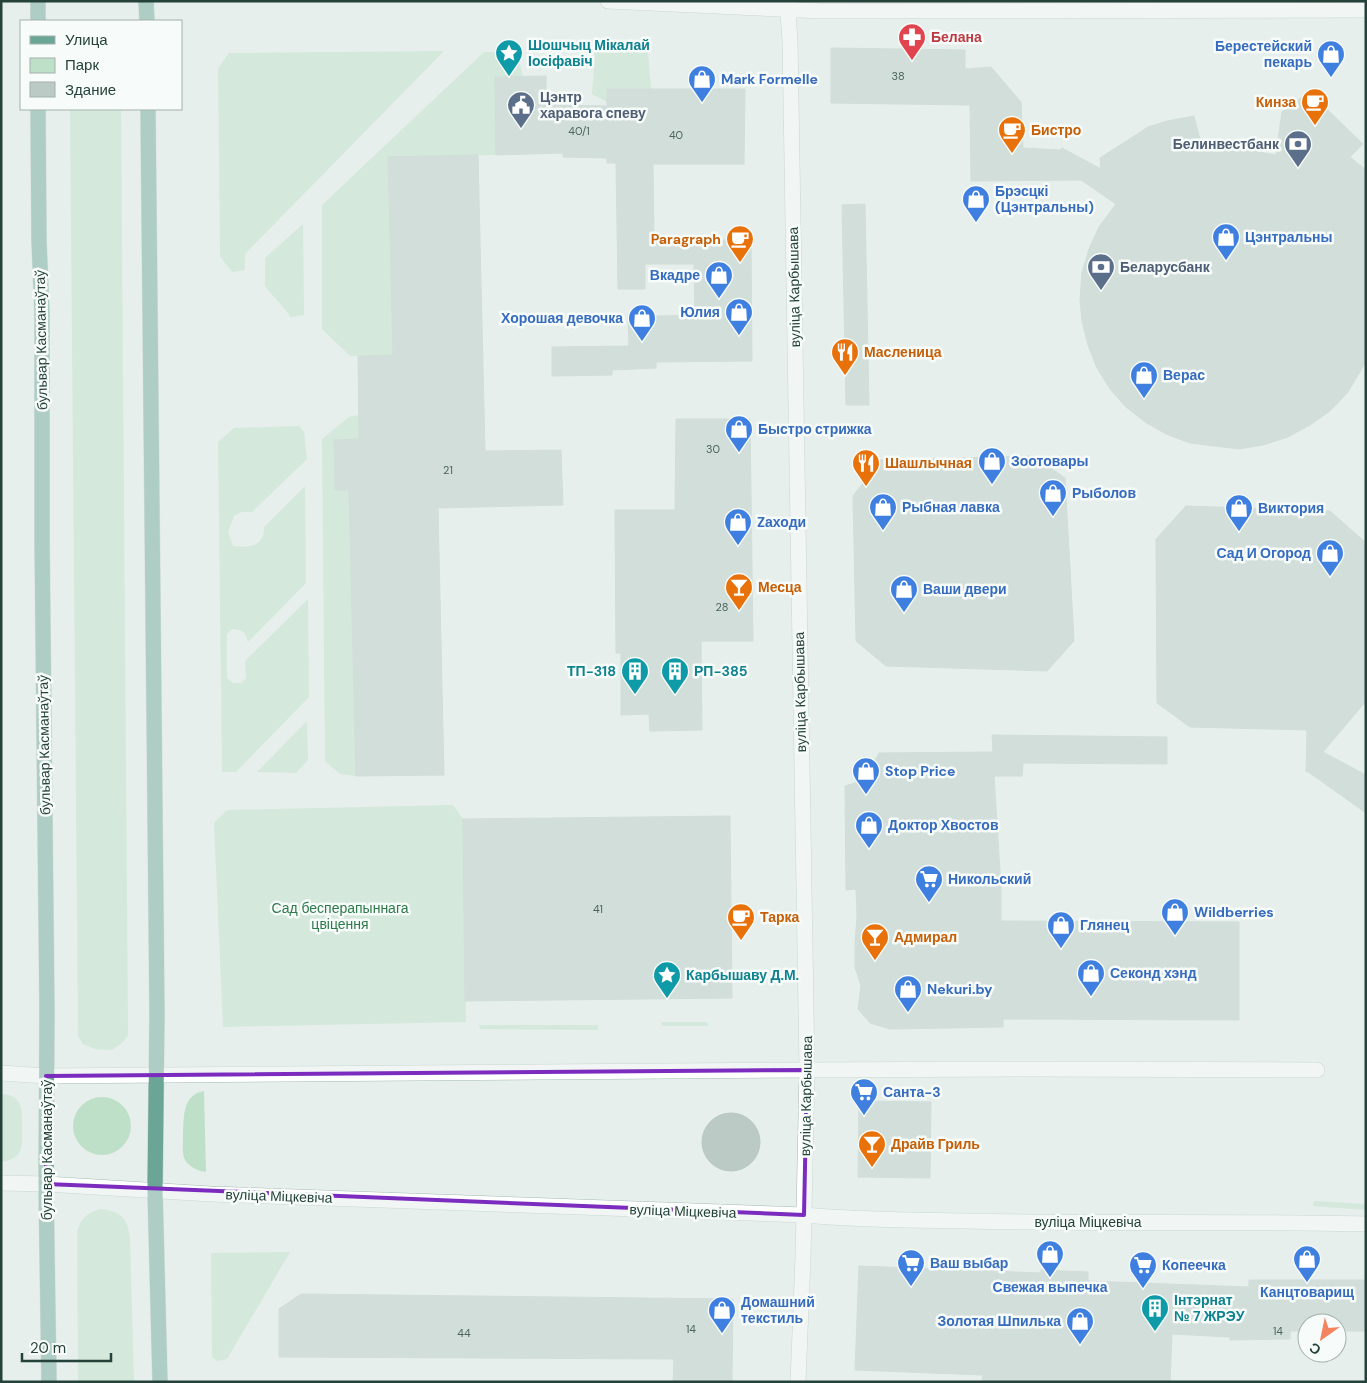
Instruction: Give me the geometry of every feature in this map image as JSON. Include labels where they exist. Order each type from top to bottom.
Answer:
[{"type":"main road","points":[[38,1],[38,20]]},
{"type":"main road","points":[[146,1],[146,20]]},
{"type":"main road","name":"бульвар Касманаўтаў","points":[[38,110],[38,241],[42,324],[42,538],[48,1012],[46,1184],[49,1382]]},
{"type":"main road","points":[[148,110],[157,1013],[155,1190],[160,1382]]},
{"type":"street","points":[[608,1],[787,5],[822,11],[1366,10]]},
{"type":"street","name":"вуліца Карбышава","points":[[787,5],[790,40],[807,1070],[798,1382]]},
{"type":"street","points":[[1,1074],[46,1076],[807,1070],[1317,1070]]},
{"type":"street","name":"вуліца Міцкевіча","points":[[1,1183],[211,1194],[804,1215],[850,1219],[1366,1224]]},
{"type":"highlighted area","points":[[807,1070],[804,1215],[46,1184],[46,1076]]},
{"type":"green space","points":[[444,51],[245,254],[245,270],[232,272],[220,256],[218,68],[229,53]]},
{"type":"green space","points":[[484,52],[517,52],[523,77],[495,78],[496,155],[388,157],[393,355],[350,356],[322,329],[322,205]]},
{"type":"green space","points":[[595,52],[648,52],[651,89],[608,89],[607,102],[592,94]]},
{"type":"green space","points":[[70,110],[121,110],[128,1035],[122,1043],[112,1050],[95,1049],[83,1044],[78,1036]]},
{"type":"green space","points":[[303,224],[304,315],[291,317],[265,286],[265,258]]},
{"type":"green space","points":[[359,415],[395,438],[334,440],[335,490],[349,490],[356,776],[340,774],[325,761],[322,439],[349,417]]},
{"type":"green space","points":[[299,426],[304,432],[307,459],[252,512],[242,512],[234,516],[228,532],[233,546],[244,547],[254,545],[262,539],[264,527],[305,486],[306,583],[248,642],[245,633],[241,631],[232,629],[227,634],[227,678],[233,683],[241,683],[246,678],[245,661],[308,599],[309,697],[236,772],[222,772],[218,442],[234,428]]},
{"type":"green space","points":[[307,721],[308,760],[296,773],[257,772]]},
{"type":"green space","name":"Сад бесперапыннага цвіцення","points":[[453,805],[463,819],[466,1022],[223,1027],[214,823],[227,810]]},
{"type":"green space","points":[[661,1022],[707,1022],[708,1026],[662,1026]]},
{"type":"green space","points":[[479,1025],[598,1025],[598,1030],[480,1029]]},
{"type":"green space","points":[[204,1091],[206,1172],[197,1170],[188,1164],[184,1158],[183,1150],[184,1121],[188,1102],[197,1093]]},
{"type":"green space","points":[[1,1094],[14,1097],[20,1105],[22,1139],[19,1153],[11,1159],[1,1162]]},
{"type":"green space","points":[[96,1097],[108,1097],[123,1105],[131,1120],[131,1132],[123,1147],[108,1155],[96,1155],[81,1147],[73,1132],[73,1120],[81,1105]]},
{"type":"green space","points":[[1314,1201],[1366,1204],[1366,1210],[1313,1206]]},
{"type":"green space","points":[[101,1209],[114,1212],[122,1217],[129,1230],[134,1382],[78,1382],[77,1232],[80,1223],[85,1217]]},
{"type":"green space","points":[[290,1252],[227,1359],[217,1361],[212,1357],[211,1253]]},
{"type":"building","name":"Цэнтральны","points":[[831,48],[965,50],[965,69],[991,67],[1021,102],[1023,148],[1060,150],[1062,148],[1101,169],[1100,158],[1148,127],[1194,116],[1203,151],[1240,149],[1276,155],[1282,112],[1309,92],[1363,144],[1350,157],[1366,170],[1366,360],[1348,392],[1330,411],[1288,437],[1263,445],[1239,449],[1190,443],[1166,434],[1145,422],[1126,407],[1110,389],[1097,368],[1088,345],[1082,321],[1080,300],[1082,273],[1089,249],[1099,227],[1116,204],[1081,180],[971,181],[970,105],[831,103]]},
{"type":"building","points":[[546,76],[546,105],[607,106],[607,89],[745,89],[744,164],[653,164],[654,240],[751,240],[752,361],[656,362],[656,368],[612,370],[612,375],[552,376],[552,347],[629,346],[628,317],[695,315],[694,264],[645,264],[645,289],[618,289],[616,163],[607,163],[607,158],[563,157],[563,153],[496,155],[495,77]]},
{"type":"building","points":[[478,155],[485,451],[561,450],[563,505],[438,508],[444,775],[356,776],[349,490],[335,490],[334,440],[359,439],[358,356],[393,355],[388,157]]},
{"type":"building","points":[[865,204],[869,405],[846,405],[842,205]]},
{"type":"building","points":[[676,419],[750,419],[753,641],[701,641],[702,730],[650,731],[649,714],[621,715],[621,653],[616,653],[615,510],[675,510]]},
{"type":"building","points":[[1034,456],[1065,478],[1074,641],[1047,671],[886,666],[856,641],[853,496],[881,460]]},
{"type":"building","points":[[1186,506],[1330,511],[1365,542],[1366,701],[1323,752],[1366,775],[1366,813],[1306,772],[1307,730],[1190,727],[1157,703],[1156,539]]},
{"type":"building","points":[[992,735],[1167,737],[1167,764],[1023,763],[1022,776],[994,776],[1001,888],[1001,921],[1239,922],[1239,1020],[1003,1019],[1003,1027],[890,1029],[870,1023],[858,1009],[861,986],[855,967],[856,889],[846,890],[845,786],[861,781],[869,772],[879,753],[993,752]]},
{"type":"building","points":[[730,816],[732,998],[465,1001],[463,819]]},
{"type":"building","points":[[859,1101],[931,1102],[930,1178],[858,1177]]},
{"type":"building","points":[[731,1113],[742,1115],[752,1121],[758,1131],[760,1142],[758,1153],[752,1163],[742,1169],[731,1171],[720,1169],[710,1163],[704,1153],[702,1142],[704,1131],[710,1121],[720,1115]]},
{"type":"building","points":[[859,1266],[1041,1273],[1041,1270],[1088,1272],[1088,1281],[1249,1287],[1249,1280],[1366,1280],[1366,1331],[1347,1331],[1347,1313],[1297,1313],[1297,1331],[1290,1331],[1290,1339],[1230,1340],[1230,1337],[1172,1334],[1170,1382],[982,1382],[983,1375],[855,1370]]},
{"type":"building","points":[[301,1294],[733,1299],[732,1382],[673,1382],[674,1359],[279,1357],[279,1309]]},
{"type":"place","name":"Белана","points":[[912,61]]},
{"type":"place","name":"Шошчыц Мікалай Іосіфавіч","points":[[509,77]]},
{"type":"place","name":"Берестейский пекарь","points":[[1331,78]]},
{"type":"place","name":"Mark Formelle","points":[[702,103]]},
{"type":"place","name":"Кинза","points":[[1315,126]]},
{"type":"place","name":"Цэнтр харавога спеву","points":[[521,129]]},
{"type":"place","name":"Бистро","points":[[1012,154]]},
{"type":"place","name":"Белинвестбанк","points":[[1298,168]]},
{"type":"place","name":"Брэсцкі (Цэнтральны)","points":[[976,223]]},
{"type":"place","name":"Цэнтральны","points":[[1226,261]]},
{"type":"place","name":"Paragraph","points":[[740,263]]},
{"type":"place","name":"Беларусбанк","points":[[1101,291]]},
{"type":"place","name":"Вкадре","points":[[719,299]]},
{"type":"place","name":"Юлия","points":[[739,336]]},
{"type":"place","name":"Хорошая девочка","points":[[642,342]]},
{"type":"place","name":"Масленица","points":[[845,376]]},
{"type":"place","name":"Верас","points":[[1144,399]]},
{"type":"place","name":"Быстро стрижка","points":[[739,453]]},
{"type":"place","name":"Зоотовары","points":[[992,485]]},
{"type":"place","name":"Шашлычная","points":[[866,487]]},
{"type":"place","name":"Рыболов","points":[[1053,517]]},
{"type":"place","name":"Рыбная лавка","points":[[883,531]]},
{"type":"place","name":"Виктория","points":[[1239,532]]},
{"type":"place","name":"Zаходи","points":[[738,546]]},
{"type":"place","name":"Сад И Огород","points":[[1330,577]]},
{"type":"place","name":"Месца","points":[[739,611]]},
{"type":"place","name":"Ваши двери","points":[[904,613]]},
{"type":"place","name":"ТП-318","points":[[635,695]]},
{"type":"place","name":"РП-385","points":[[675,695]]},
{"type":"place","name":"Stop Price","points":[[866,795]]},
{"type":"place","name":"Доктор Хвостов","points":[[869,849]]},
{"type":"place","name":"Никольский","points":[[929,903]]},
{"type":"place","name":"Wildberries","points":[[1175,936]]},
{"type":"place","name":"Тарка","points":[[741,941]]},
{"type":"place","name":"Глянец","points":[[1061,949]]},
{"type":"place","name":"Адмирал","points":[[875,961]]},
{"type":"place","name":"Секонд хэнд","points":[[1091,997]]},
{"type":"place","name":"Карбышаву Д.М.","points":[[667,999]]},
{"type":"place","name":"Nekuri.by","points":[[908,1013]]},
{"type":"place","name":"Санта-3","points":[[864,1116]]},
{"type":"place","name":"Драйв Гриль","points":[[872,1168]]},
{"type":"place","name":"Свежая выпечка","points":[[1050,1278]]},
{"type":"place","name":"Канцтоварищ","points":[[1307,1283]]},
{"type":"place","name":"Ваш выбар","points":[[911,1287]]},
{"type":"place","name":"Копеечка","points":[[1143,1289]]},
{"type":"place","name":"Інтэрнат № 7 ЖРЭУ","points":[[1155,1332]]},
{"type":"place","name":"Домашний текстиль","points":[[722,1334]]},
{"type":"place","name":"Золотая Шпилька","points":[[1080,1345]]}]
